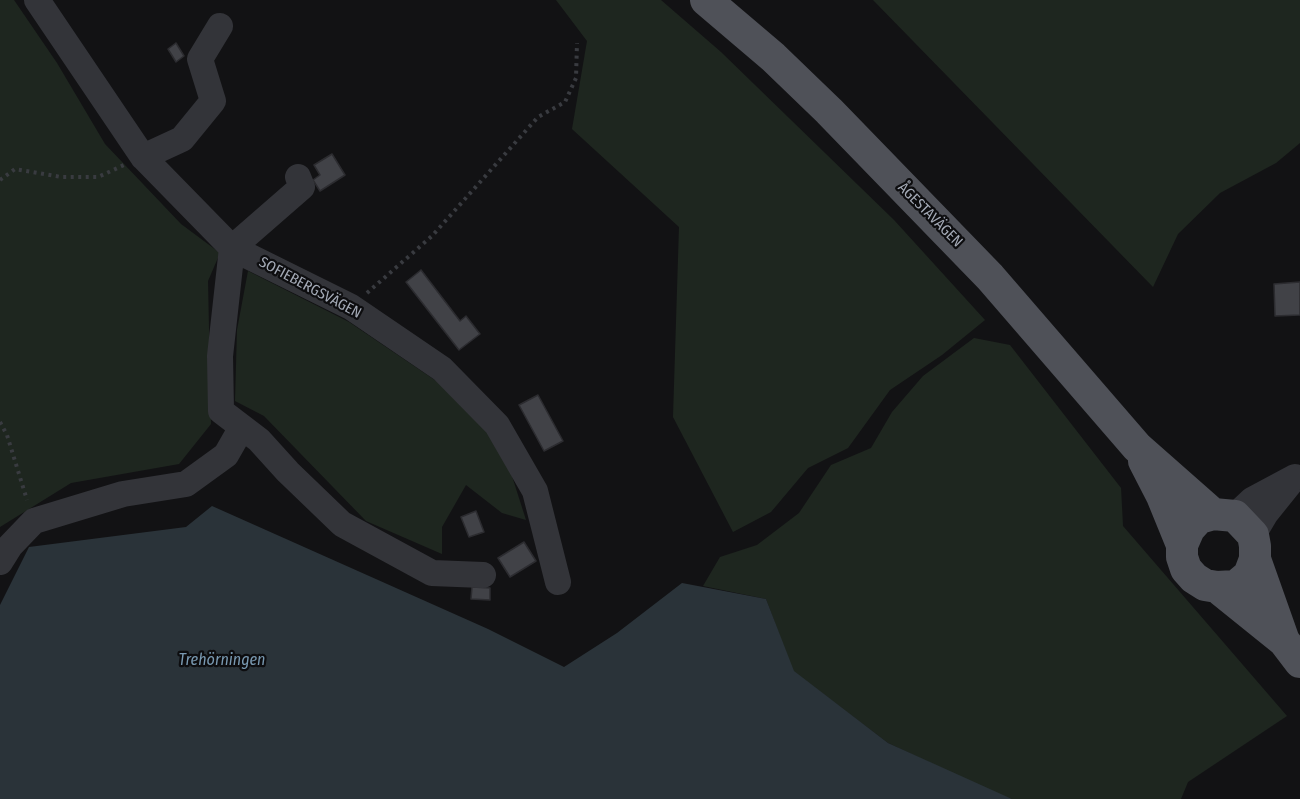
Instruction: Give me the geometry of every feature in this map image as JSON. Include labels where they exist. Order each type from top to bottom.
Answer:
[{"type":"main road","name":"ÅGESTAVÄGEN","points":[[706,0],[773,57],[990,277],[1137,447],[1239,531],[1292,652]]},
{"type":"main road","name":"ÅGESTAVÄGEN","points":[[1137,447],[1162,496],[1182,545],[1182,556],[1190,574],[1205,585],[1217,587],[1292,652]]},
{"type":"main road","points":[[1182,545],[1189,529],[1199,518],[1239,531],[1249,574],[1236,586],[1217,587]]},
{"type":"street","name":"SOFIEBERGSVÄGEN","points":[[37,0],[143,157],[232,248],[351,307],[442,369],[497,425],[535,491],[558,582]]},
{"type":"street","points":[[143,157],[182,139],[213,101],[200,59],[220,26]]},
{"type":"street","points":[[298,177],[302,187],[232,248],[220,356],[221,411],[259,440],[288,472],[342,524],[432,573],[483,575]]},
{"type":"street","points":[[0,562],[10,546],[34,521],[123,494],[186,484],[226,455],[242,427]]},
{"type":"street","points":[[1239,531],[1266,513],[1298,475]]},
{"type":"path","points":[[351,307],[432,236],[537,117],[565,102],[576,78],[577,43]]},
{"type":"path","points":[[0,180],[15,169],[61,177],[98,177],[143,157]]},
{"type":"path","points":[[0,422],[7,435],[34,521]]},
{"type":"shaded area","points":[[0,0],[14,0],[57,63],[105,144],[181,224],[220,253],[208,281],[211,424],[179,464],[71,483],[0,527]]},
{"type":"shaded area","points":[[556,0],[661,0],[721,52],[894,220],[985,320],[942,355],[890,390],[848,448],[808,468],[771,512],[733,532],[673,417],[679,227],[572,129],[587,41]]},
{"type":"shaded area","points":[[873,0],[1300,0],[1300,143],[1276,163],[1220,193],[1178,234],[1153,287]]},
{"type":"shaded area","points":[[248,271],[349,322],[448,389],[503,448],[526,520],[502,513],[466,485],[442,527],[442,554],[366,521],[264,416],[235,401],[237,330]]},
{"type":"shaded area","points":[[974,338],[1010,345],[1121,488],[1123,526],[1287,716],[1188,782],[1181,799],[1012,799],[995,793],[888,743],[793,671],[766,599],[703,586],[720,557],[757,545],[799,513],[831,465],[871,448],[892,412],[923,376]]},
{"type":"water","name":"Trehörningen","points":[[212,506],[488,629],[564,667],[617,633],[682,583],[766,599],[794,671],[888,743],[1012,799],[0,799],[0,605],[29,547],[186,527]]},
{"type":"building","points":[[176,43],[184,56],[176,62],[168,49]]},
{"type":"building","points":[[332,154],[345,175],[320,191],[313,180],[320,175],[314,165]]},
{"type":"building","points":[[421,270],[460,321],[466,316],[480,334],[459,350],[406,282]]},
{"type":"building","points":[[1300,282],[1300,315],[1275,316],[1274,284]]},
{"type":"building","points":[[538,395],[563,441],[544,451],[519,405]]},
{"type":"building","points":[[476,511],[484,532],[469,537],[461,517]]},
{"type":"building","points":[[524,542],[536,561],[510,577],[498,558]]},
{"type":"building","points":[[472,587],[490,588],[490,600],[471,599]]}]
